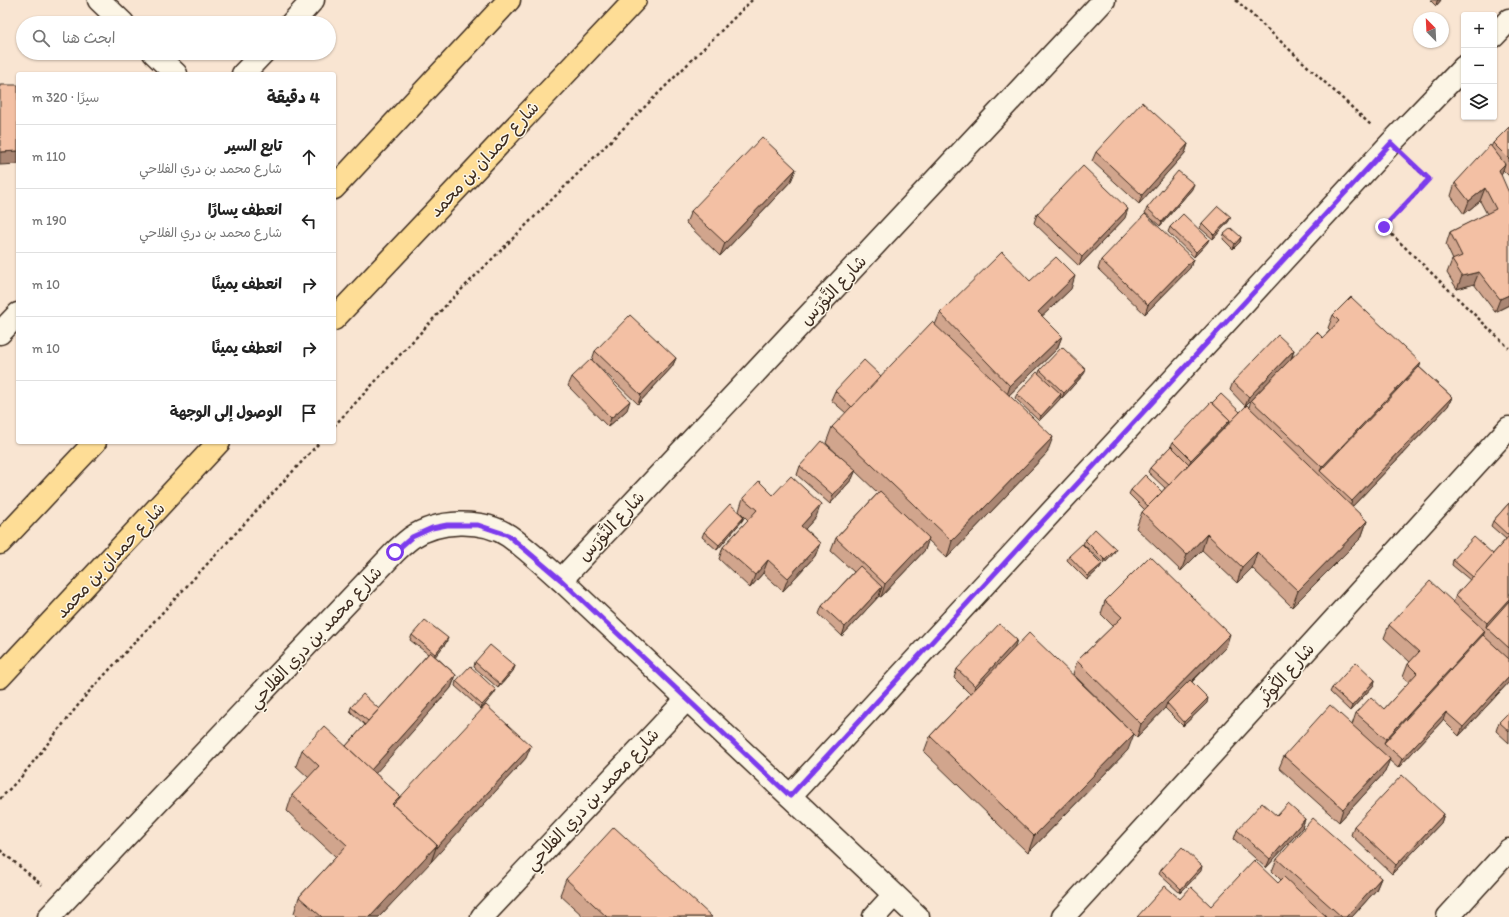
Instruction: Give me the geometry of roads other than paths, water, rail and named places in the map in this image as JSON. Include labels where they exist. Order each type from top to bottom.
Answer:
[{"type":"main road","points":[[336,186],[509,0]]},
{"type":"main road","name":"شارع حمدان بن محمد","points":[[336,317],[635,0]]},
{"type":"main road","points":[[0,543],[93,444]]},
{"type":"main road","name":"شارع حمدان بن محمد","points":[[0,677],[217,444]]},
{"type":"street","points":[[99,0],[116,16]]},
{"type":"street","points":[[298,16],[313,0]]},
{"type":"street","name":"شارع النَّوْرَس","points":[[561,580],[1104,0]]},
{"type":"street","points":[[1497,33],[1509,20]]},
{"type":"street","points":[[161,60],[174,72]]},
{"type":"street","points":[[245,72],[256,60]]},
{"type":"street","points":[[790,796],[1391,143],[1461,70]]},
{"type":"street","points":[[0,333],[16,316]]},
{"type":"street","name":"شارع الكُوثَر","points":[[1063,917],[1509,428]]},
{"type":"street","name":"شارع محمد بن دري الفلاحي","points":[[49,917],[395,552],[412,537],[432,528],[463,524],[494,529],[508,535],[561,580],[918,917]]},
{"type":"street","name":"شارع محمد بن دري الفلاحي","points":[[482,917],[687,699]]},
{"type":"street","points":[[1448,917],[1509,850]]},
{"type":"street","points":[[874,917],[894,895]]}]
